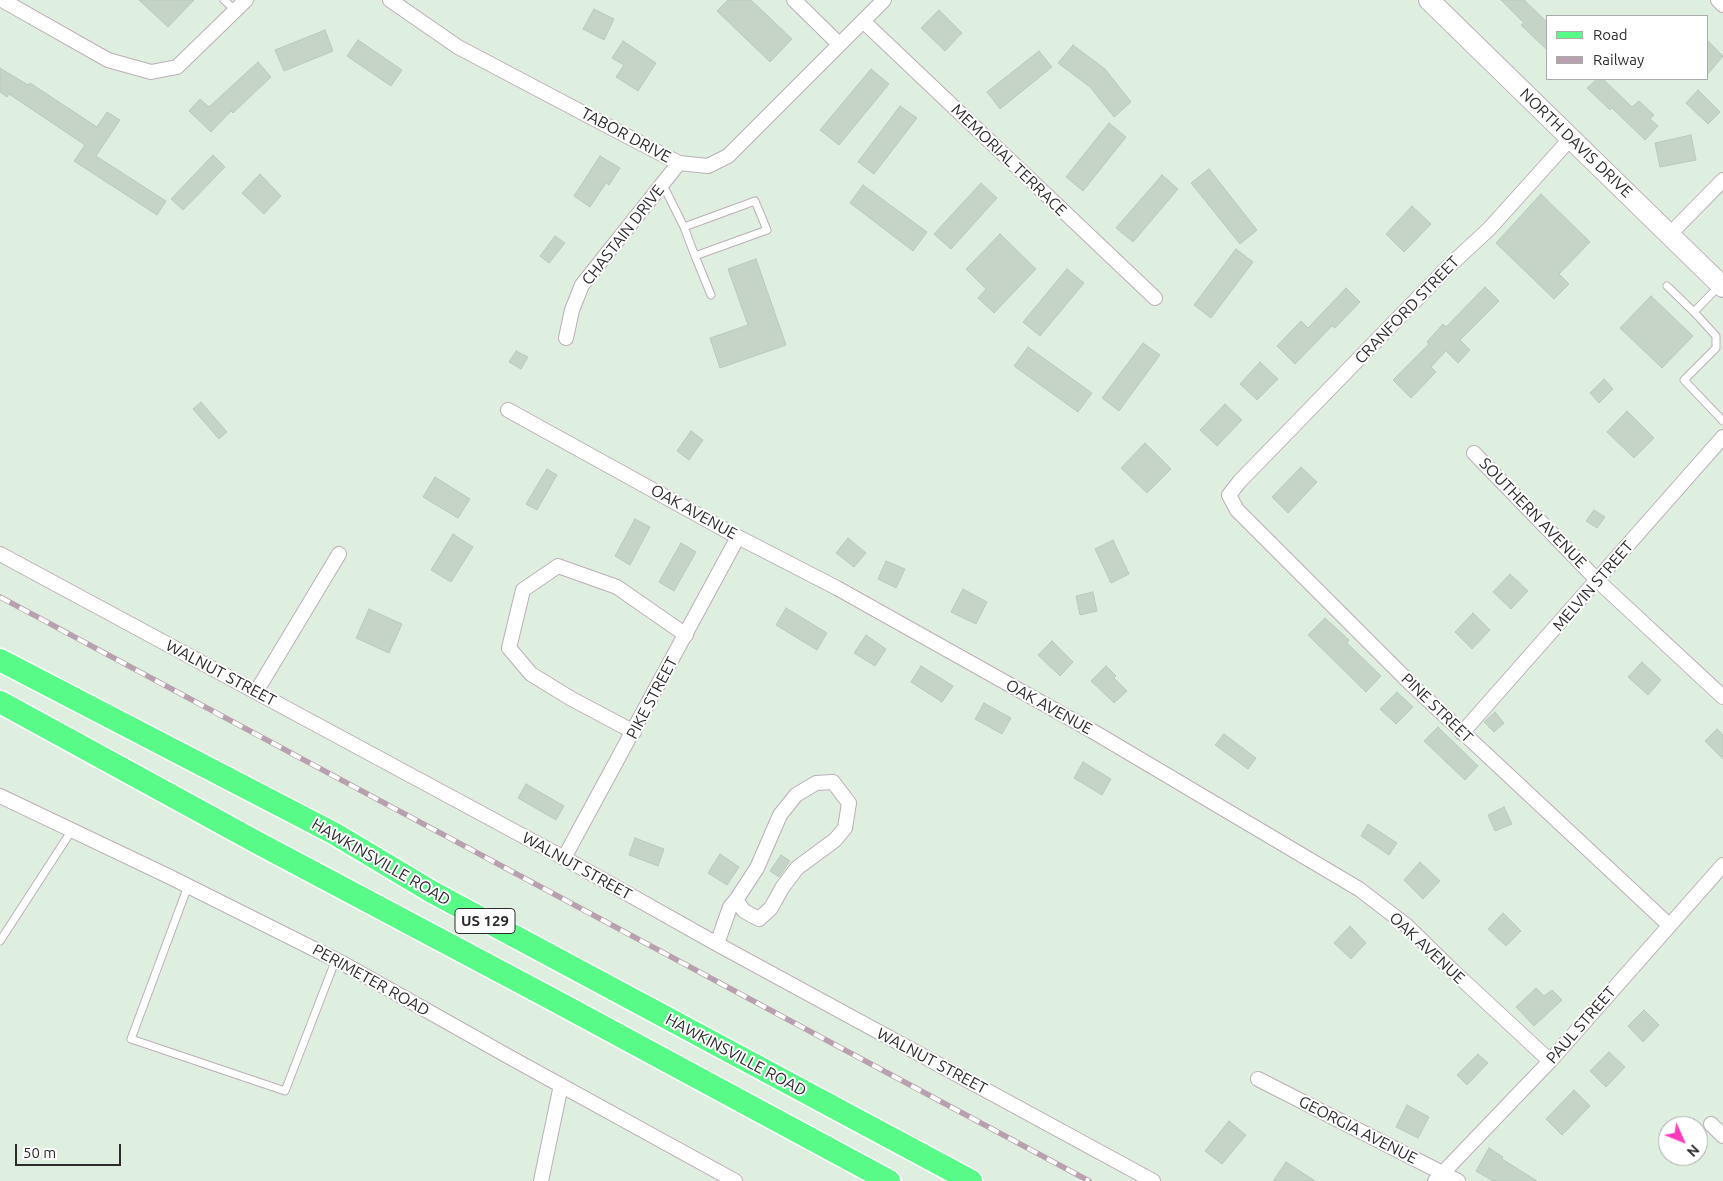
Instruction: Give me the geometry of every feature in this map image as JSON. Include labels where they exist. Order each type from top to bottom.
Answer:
[{"type":"main road","name":"NORTH DAVIS DRIVE","points":[[1429,0],[1722,285]]},
{"type":"main road","name":"HAWKINSVILLE ROAD","points":[[0,660],[335,834],[432,892],[971,1181]]},
{"type":"main road","name":"US 129","points":[[0,702],[258,843],[889,1181]]},
{"type":"street","points":[[2,0],[108,60],[151,72],[177,67],[246,0]]},
{"type":"street","name":"TABOR DRIVE","points":[[390,0],[458,47],[679,163],[708,166],[728,156],[884,0]]},
{"type":"street","points":[[794,0],[839,44]]},
{"type":"street","points":[[1718,0],[1723,5]]},
{"type":"street","name":"MEMORIAL TERRACE","points":[[863,21],[1155,298]]},
{"type":"street","name":"CRANFORD STREET","points":[[1240,481],[1448,267],[1489,229],[1571,138]]},
{"type":"street","name":"CHASTAIN DRIVE","points":[[566,338],[572,310],[582,285],[679,163]]},
{"type":"street","points":[[1670,234],[1723,180]]},
{"type":"street","name":"OAK AVENUE","points":[[508,410],[738,537],[837,588],[1094,732],[1359,889],[1406,925],[1550,1061]]},
{"type":"street","name":"MELVIN STREET","points":[[1462,733],[1723,438]]},
{"type":"street","name":"SOUTHERN AVENUE","points":[[1474,453],[1598,581],[1723,696]]},
{"type":"street","name":"PINE STREET","points":[[1240,481],[1229,495],[1237,510],[1462,733],[1669,925]]},
{"type":"street","name":"PIKE STREET","points":[[564,858],[738,537]]},
{"type":"street","name":"WALNUT STREET","points":[[0,554],[564,858],[717,944],[1153,1181]]},
{"type":"street","points":[[256,692],[339,554]]},
{"type":"street","points":[[634,732],[570,698],[531,674],[509,648],[523,590],[558,566],[617,587],[686,635]]},
{"type":"street","points":[[717,944],[730,907],[757,868],[780,815],[796,795],[816,783],[833,782],[849,803],[845,828],[835,840],[798,868],[782,888],[771,908],[760,919],[744,911],[736,900]]},
{"type":"street","name":"PERIMETER ROAD","points":[[0,796],[336,959],[561,1085],[719,1177],[734,1181]]},
{"type":"street","name":"PAUL STREET","points":[[1439,1177],[1550,1061],[1723,865]]},
{"type":"street","name":"GEORGIA AVENUE","points":[[1258,1078],[1439,1177],[1458,1181]]},
{"type":"street","points":[[541,1181],[561,1085]]},
{"type":"street","points":[[1711,1124],[1723,1136]]},
{"type":"lane","points":[[224,0],[235,10]]},
{"type":"lane","points":[[663,185],[684,227],[711,295]]},
{"type":"lane","points":[[684,227],[755,201],[767,230],[696,256]]},
{"type":"lane","points":[[1694,312],[1722,285]]},
{"type":"lane","points":[[1667,286],[1716,336],[1716,348],[1684,380],[1723,421]]},
{"type":"lane","points":[[0,941],[72,830]]},
{"type":"lane","points":[[188,886],[131,1039],[285,1091],[336,959]]},
{"type":"building","points":[[139,0],[194,0],[168,27]]},
{"type":"building","points":[[728,0],[751,0],[792,39],[770,62],[717,11]]},
{"type":"building","points":[[1501,0],[1524,0],[1546,21],[1546,49],[1521,25],[1524,23]]},
{"type":"building","points":[[594,9],[614,19],[604,40],[583,29]]},
{"type":"building","points":[[939,10],[962,33],[945,51],[921,28]]},
{"type":"building","points":[[325,30],[333,51],[284,71],[275,50]]},
{"type":"building","points":[[358,40],[402,70],[391,86],[347,56]]},
{"type":"building","points":[[623,41],[656,63],[638,91],[616,77],[624,65],[612,58]]},
{"type":"building","points":[[1708,41],[1723,56],[1708,74]]},
{"type":"building","points":[[1073,45],[1105,69],[1131,102],[1114,117],[1090,87],[1058,63]]},
{"type":"building","points":[[1039,51],[1052,67],[1000,109],[987,92]]},
{"type":"building","points":[[258,62],[271,77],[233,113],[231,111],[211,132],[189,111],[200,99],[209,107]]},
{"type":"building","points":[[0,68],[28,85],[30,83],[97,127],[107,112],[120,120],[96,156],[166,201],[157,215],[74,161],[85,145],[9,94],[7,97],[0,92]]},
{"type":"building","points":[[871,69],[889,84],[839,145],[820,130]]},
{"type":"building","points":[[1596,80],[1604,80],[1632,107],[1639,101],[1654,115],[1650,119],[1658,126],[1645,140],[1612,108],[1610,110],[1587,88]]},
{"type":"building","points":[[1698,90],[1720,112],[1708,124],[1686,103]]},
{"type":"building","points":[[900,106],[917,118],[874,174],[858,162]]},
{"type":"building","points":[[1109,123],[1126,137],[1083,191],[1066,177]]},
{"type":"building","points":[[1691,135],[1696,160],[1660,167],[1655,143]]},
{"type":"building","points":[[213,155],[225,167],[183,210],[171,199]]},
{"type":"building","points":[[600,156],[620,168],[609,185],[606,183],[590,207],[574,196]]},
{"type":"building","points":[[1209,169],[1257,230],[1240,244],[1191,183]]},
{"type":"building","points":[[260,174],[281,196],[264,214],[242,193]]},
{"type":"building","points":[[1162,175],[1178,189],[1133,242],[1116,228]]},
{"type":"building","points":[[981,183],[997,198],[951,249],[934,234]]},
{"type":"building","points":[[863,185],[927,232],[913,251],[850,203]]},
{"type":"building","points":[[1541,194],[1590,242],[1559,274],[1569,284],[1554,299],[1496,243]]},
{"type":"building","points":[[1412,206],[1431,224],[1404,252],[1386,234]]},
{"type":"building","points":[[1000,234],[1036,269],[994,313],[978,298],[986,289],[966,269]]},
{"type":"building","points":[[555,236],[565,243],[549,263],[540,256]]},
{"type":"building","points":[[1236,249],[1253,262],[1211,318],[1194,305]]},
{"type":"building","points":[[756,259],[786,345],[720,368],[710,338],[748,325],[728,269]]},
{"type":"building","points":[[1067,269],[1084,283],[1040,336],[1023,322]]},
{"type":"building","points":[[1485,287],[1499,301],[1460,340],[1470,350],[1458,363],[1446,351],[1431,367],[1436,372],[1411,398],[1393,380],[1429,344],[1427,342],[1443,324],[1446,327]]},
{"type":"building","points":[[1346,288],[1360,302],[1335,328],[1332,326],[1295,364],[1277,346],[1301,321],[1308,328]]},
{"type":"building","points":[[1651,296],[1693,336],[1662,368],[1620,328]]},
{"type":"building","points":[[1143,343],[1160,355],[1119,411],[1102,398]]},
{"type":"building","points":[[1028,347],[1092,393],[1078,412],[1014,366]]},
{"type":"building","points":[[516,351],[528,357],[521,369],[509,362]]},
{"type":"building","points":[[1260,362],[1278,379],[1257,400],[1240,384]]},
{"type":"building","points":[[1604,379],[1613,389],[1599,403],[1590,393]]},
{"type":"building","points":[[201,402],[227,432],[219,439],[193,409]]},
{"type":"building","points":[[1225,404],[1242,420],[1217,446],[1200,430]]},
{"type":"building","points":[[1627,411],[1654,438],[1634,458],[1607,432]]},
{"type":"building","points":[[691,431],[703,440],[689,460],[677,451]]},
{"type":"building","points":[[1145,443],[1171,469],[1147,493],[1121,468]]},
{"type":"building","points":[[1301,467],[1317,482],[1288,513],[1272,497]]},
{"type":"building","points":[[547,469],[557,475],[537,510],[526,504]]},
{"type":"building","points":[[435,477],[470,499],[458,518],[423,497]]},
{"type":"building","points":[[1594,510],[1605,517],[1597,528],[1586,521]]},
{"type":"building","points":[[635,519],[650,527],[630,565],[615,556]]},
{"type":"building","points":[[453,534],[473,547],[451,582],[431,570]]},
{"type":"building","points":[[848,538],[866,553],[854,567],[836,553]]},
{"type":"building","points":[[1113,540],[1129,574],[1111,583],[1095,549]]},
{"type":"building","points":[[681,543],[696,552],[674,591],[659,582]]},
{"type":"building","points":[[886,561],[905,569],[896,588],[878,579]]},
{"type":"building","points":[[1510,574],[1528,591],[1511,609],[1493,592]]},
{"type":"building","points":[[963,589],[987,602],[976,624],[951,612]]},
{"type":"building","points":[[1093,592],[1097,611],[1080,615],[1076,596]]},
{"type":"building","points":[[786,608],[827,633],[817,650],[776,625]]},
{"type":"building","points":[[369,609],[402,624],[389,653],[356,638]]},
{"type":"building","points":[[1473,613],[1490,630],[1472,649],[1455,632]]},
{"type":"building","points":[[1325,618],[1349,640],[1347,643],[1381,676],[1366,692],[1308,635]]},
{"type":"building","points":[[866,635],[886,649],[875,666],[854,653]]},
{"type":"building","points":[[1052,641],[1073,662],[1060,676],[1038,655]]},
{"type":"building","points":[[1642,662],[1661,680],[1648,695],[1628,677]]},
{"type":"building","points":[[921,666],[953,686],[942,702],[911,682]]},
{"type":"building","points":[[1106,666],[1116,676],[1114,678],[1127,691],[1114,703],[1091,681]]},
{"type":"building","points":[[1397,692],[1413,707],[1396,724],[1380,709]]},
{"type":"building","points":[[984,703],[1011,718],[1002,734],[975,719]]},
{"type":"building","points":[[1495,712],[1504,723],[1494,732],[1484,722]]},
{"type":"building","points":[[1438,727],[1478,766],[1465,780],[1424,741]]},
{"type":"building","points":[[1717,729],[1723,735],[1723,759],[1705,741]]},
{"type":"building","points":[[1224,734],[1256,758],[1248,769],[1215,745]]},
{"type":"building","points":[[1083,762],[1111,779],[1102,795],[1074,778]]},
{"type":"building","points":[[526,784],[564,806],[556,820],[518,798]]},
{"type":"building","points":[[1504,807],[1512,824],[1495,831],[1488,815]]},
{"type":"building","points":[[1368,824],[1397,843],[1389,855],[1361,836]]},
{"type":"building","points":[[635,838],[664,849],[658,866],[629,855]]},
{"type":"building","points":[[720,854],[739,867],[727,885],[708,873]]},
{"type":"building","points":[[781,855],[790,861],[779,877],[770,871]]},
{"type":"building","points":[[1420,862],[1440,881],[1423,899],[1404,880]]},
{"type":"building","points":[[1503,913],[1521,931],[1506,946],[1488,929]]},
{"type":"building","points":[[1350,926],[1366,943],[1351,959],[1334,943]]},
{"type":"building","points":[[1536,988],[1544,996],[1552,990],[1562,1000],[1534,1026],[1516,1007]]},
{"type":"building","points":[[1644,1010],[1659,1025],[1643,1042],[1628,1026]]},
{"type":"building","points":[[1609,1052],[1625,1067],[1606,1087],[1590,1071]]},
{"type":"building","points":[[1478,1054],[1488,1063],[1467,1085],[1457,1075]]},
{"type":"building","points":[[1574,1090],[1590,1106],[1562,1135],[1546,1119]]},
{"type":"building","points":[[1407,1105],[1429,1117],[1418,1138],[1396,1127]]},
{"type":"building","points":[[1229,1121],[1246,1135],[1222,1164],[1205,1151]]},
{"type":"building","points":[[1489,1148],[1503,1157],[1502,1159],[1537,1181],[1493,1181],[1476,1171]]},
{"type":"building","points":[[1286,1162],[1315,1181],[1273,1181]]},
{"type":"railway","points":[[0,597],[1089,1181]]}]
